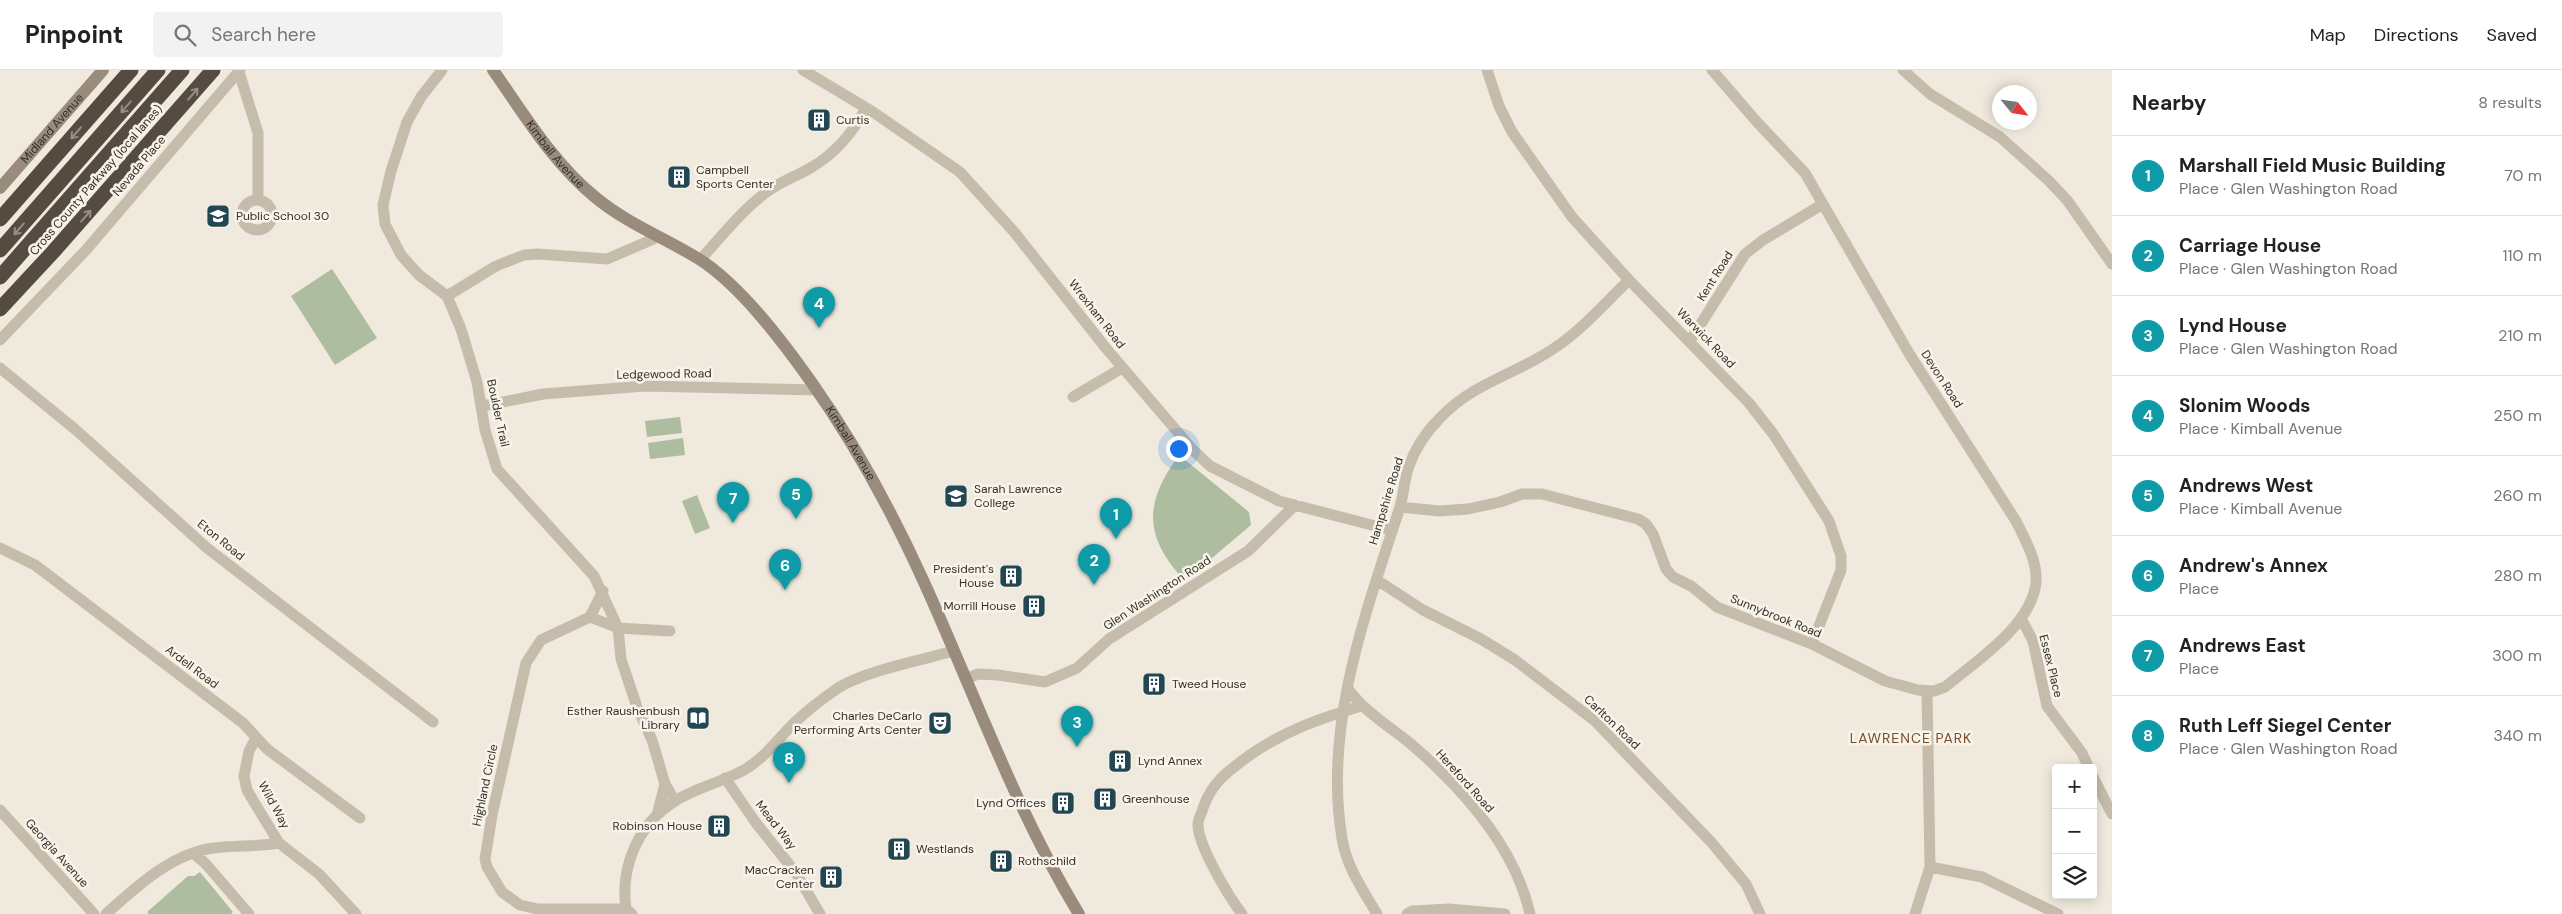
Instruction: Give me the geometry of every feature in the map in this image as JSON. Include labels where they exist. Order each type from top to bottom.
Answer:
[{"type":"highway","points":[[0,219],[131,70]]},
{"type":"highway","points":[[0,250],[158,70]]},
{"type":"highway","points":[[0,276],[182,70]]},
{"type":"highway","name":"Cross County Parkway (local lanes)","points":[[0,309],[53,252],[213,70]]},
{"type":"highway","points":[[0,319],[22,295],[53,252]]},
{"type":"street","name":"Midland Avenue","points":[[0,188],[103,70]]},
{"type":"street","points":[[442,70],[421,97],[407,122],[391,171],[383,205],[385,224],[401,255],[419,275],[447,296],[496,266],[524,255],[538,254],[607,259],[658,237]]},
{"type":"street","name":"Kimball Avenue","points":[[493,70],[550,152],[574,178],[619,215],[700,260],[765,320],[817,390],[851,441],[898,528],[922,577],[965,680],[1028,821],[1079,914]]},
{"type":"street","name":"Wrexham Road","points":[[803,70],[866,108],[960,172],[981,193],[1015,233],[1122,368],[1193,450],[1210,466],[1246,486],[1279,501],[1391,530]]},
{"type":"street","name":"Warwick Road","points":[[1487,70],[1499,106],[1512,132],[1572,217],[1629,280],[1749,403],[1774,435],[1829,521],[1841,556],[1841,570],[1812,644]]},
{"type":"street","name":"Devon Road","points":[[1712,70],[1805,173],[1910,355],[2011,513],[2029,547],[2036,582],[2032,601],[2022,620],[1945,687],[1934,692],[1927,691]]},
{"type":"street","points":[[1903,70],[1930,94],[2000,137],[2048,180],[2067,200],[2112,264]]},
{"type":"street","points":[[239,71],[258,133],[258,200]]},
{"type":"street","name":"Nevada Place","points":[[0,340],[58,279],[239,71]]},
{"type":"street","points":[[700,260],[738,218],[770,189],[813,166],[838,147],[852,132],[866,108]]},
{"type":"street","name":"Kent Road","points":[[1690,341],[1745,254],[1763,240],[1823,204]]},
{"type":"street","name":"Hampshire Road","points":[[1377,914],[1346,858],[1341,838],[1338,774],[1339,743],[1354,660],[1391,530],[1400,507],[1409,467],[1419,445],[1438,419],[1487,382],[1526,366],[1555,348],[1629,280]]},
{"type":"street","name":"Boulder Trail","points":[[447,296],[461,329],[483,406],[485,430],[497,469],[594,576],[618,628],[620,659],[636,707],[652,740],[664,784],[675,801],[657,815],[631,853],[623,889],[629,911]]},
{"type":"street","name":"Eton Road","points":[[0,368],[76,430],[207,548],[433,722]]},
{"type":"street","points":[[1073,398],[1122,368]]},
{"type":"street","name":"Ledgewood Road","points":[[483,406],[543,394],[645,386],[817,390]]},
{"type":"street","name":"Sunnybrook Road","points":[[1400,507],[1439,512],[1468,509],[1500,502],[1522,494],[1542,494],[1638,518],[1646,524],[1653,534],[1666,569],[1673,577],[1691,586],[1717,607],[1812,644],[1884,681],[1927,691]]},
{"type":"street","name":"Glen Washington Road","points":[[965,680],[978,674],[1045,682],[1077,668],[1109,639],[1248,551],[1295,504]]},
{"type":"street","name":"Ardell Road","points":[[0,548],[36,565],[243,723],[256,738],[360,818]]},
{"type":"street","name":"Carlton Road","points":[[1377,580],[1422,610],[1481,639],[1515,660],[1595,721],[1712,843],[1746,884],[1760,914]]},
{"type":"street","points":[[602,591],[590,617],[618,628],[670,631]]},
{"type":"street","name":"Highland Circle","points":[[590,617],[541,640],[526,663],[492,815],[485,859],[487,867],[507,898],[528,908],[629,911]]},
{"type":"street","name":"Essex Place","points":[[2022,620],[2033,641],[2047,706],[2082,754],[2087,764]]},
{"type":"street","points":[[675,801],[745,770],[774,746],[800,718],[840,687],[864,676],[954,650]]},
{"type":"street","name":"Hereford Road","points":[[1348,689],[1361,706],[1409,743],[1464,797],[1489,829],[1515,871],[1526,895],[1530,914]]},
{"type":"street","points":[[1915,914],[1930,867],[1927,691]]},
{"type":"street","points":[[1242,914],[1229,897],[1210,859],[1197,826],[1208,794],[1226,772],[1264,744],[1293,728],[1361,706]]},
{"type":"street","name":"Wild Way","points":[[256,738],[249,751],[244,776],[247,790],[279,843],[319,874],[356,914]]},
{"type":"street","name":"Mead Way","points":[[725,778],[756,823],[796,873],[820,914]]},
{"type":"street","name":"Boulder Trail","points":[[657,815],[664,784]]},
{"type":"street","points":[[2097,785],[2112,814]]},
{"type":"street","name":"Georgia Avenue","points":[[0,810],[94,914]]},
{"type":"street","points":[[106,914],[146,880],[193,852],[213,848],[252,847],[279,843]]},
{"type":"street","points":[[193,852],[206,862],[249,914]]},
{"type":"street","points":[[1930,867],[1982,877],[2058,914]]},
{"type":"street","points":[[1407,914],[1412,911],[1449,909],[1505,914]]},
{"type":"green space","points":[[332,269],[377,338],[335,365],[291,296]]},
{"type":"green space","points":[[680,417],[682,433],[647,437],[645,421]]},
{"type":"green space","points":[[683,438],[685,455],[650,459],[648,443]]},
{"type":"green space","points":[[1179,455],[1249,512],[1251,525],[1185,581],[1171,565],[1161,549],[1155,534],[1153,519],[1154,504],[1159,489],[1167,472]]},
{"type":"green space","points":[[697,495],[710,528],[695,534],[682,501]]},
{"type":"green space","points":[[200,872],[233,912],[231,914],[149,914],[147,912],[188,876],[194,876]]},
{"type":"place","name":"Curtis","points":[[819,120]]},
{"type":"place","name":"Campbell Sports Center","points":[[679,177]]},
{"type":"place","name":"Public School 30","points":[[218,216]]},
{"type":"place","name":"Slonim Woods","points":[[819,328]]},
{"type":"place","name":"Sarah Lawrence College","points":[[956,496]]},
{"type":"place","name":"Andrews West","points":[[796,519]]},
{"type":"place","name":"Andrews East","points":[[733,523]]},
{"type":"place","name":"Marshall Field Music Building","points":[[1116,539]]},
{"type":"place","name":"President's House","points":[[1011,576]]},
{"type":"place","name":"Carriage House","points":[[1094,585]]},
{"type":"place","name":"Andrew's Annex","points":[[785,590]]},
{"type":"place","name":"Morrill House","points":[[1034,606]]},
{"type":"place","name":"Tweed House","points":[[1154,684]]},
{"type":"place","name":"Esther Raushenbush Library","points":[[698,718]]},
{"type":"place","name":"Charles DeCarlo Performing Arts Center","points":[[940,723]]},
{"type":"place","name":"Lynd House","points":[[1077,747]]},
{"type":"place","name":"Lynd Annex","points":[[1120,761]]},
{"type":"place","name":"Ruth Leff Siegel Center","points":[[789,783]]},
{"type":"place","name":"Greenhouse","points":[[1105,799]]},
{"type":"place","name":"Lynd Offices","points":[[1063,803]]},
{"type":"place","name":"Robinson House","points":[[719,826]]},
{"type":"place","name":"Westlands","points":[[899,849]]},
{"type":"place","name":"Rothschild","points":[[1001,861]]},
{"type":"place","name":"MacCracken Center","points":[[831,877]]},
{"type":"district","name":"LAWRENCE PARK","points":[[1911,738]]}]
